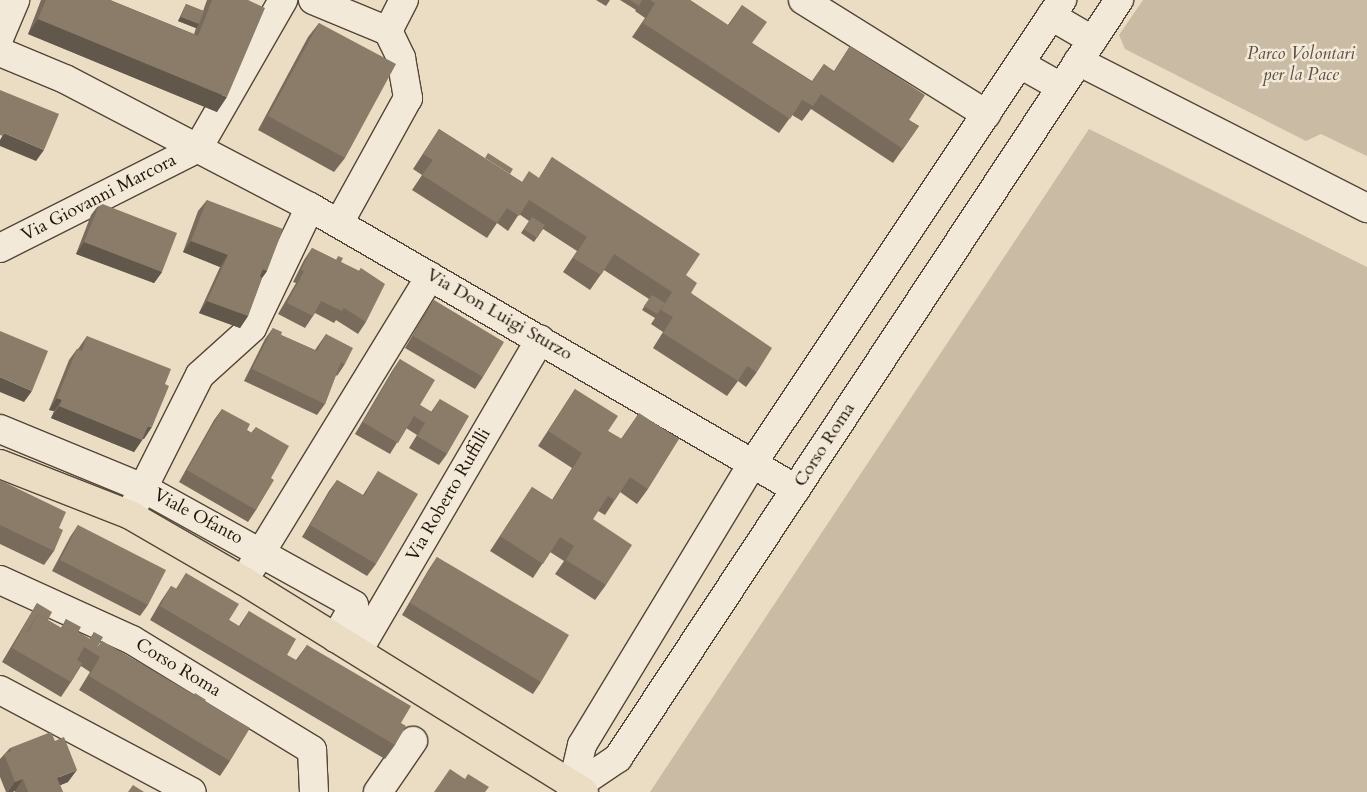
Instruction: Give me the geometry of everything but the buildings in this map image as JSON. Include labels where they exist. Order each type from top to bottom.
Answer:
[{"type":"main road","name":"Viale Ofanto","points":[[0,464],[130,515],[244,581],[347,644],[577,790]]},
{"type":"street","points":[[0,36],[15,0]]},
{"type":"street","points":[[198,148],[283,0]]},
{"type":"street","points":[[313,0],[388,31],[401,58],[408,98],[339,223]]},
{"type":"street","points":[[388,31],[404,0]]},
{"type":"street","points":[[803,0],[986,114]]},
{"type":"street","name":"Corso Roma","points":[[577,790],[618,758],[1119,0]]},
{"type":"street","points":[[577,790],[582,746],[753,463],[1056,8],[1085,51],[1367,208]]},
{"type":"street","name":"Via Don Luigi Sturzo","points":[[0,52],[65,79],[310,207],[796,489]]},
{"type":"street","points":[[1020,64],[1061,87]]},
{"type":"street","name":"Via Giovanni Marcora","points":[[0,248],[198,148]]},
{"type":"street","points":[[130,515],[200,376],[252,328],[310,207]]},
{"type":"street","points":[[244,581],[430,276]]},
{"type":"street","name":"Via Roberto Ruffilli","points":[[347,644],[540,339]]},
{"type":"street","name":"Viale Ofanto","points":[[0,429],[143,488],[262,552],[354,605],[347,644]]},
{"type":"street","name":"Corso Roma","points":[[0,580],[132,640],[312,750],[314,792]]},
{"type":"street","points":[[0,690],[192,792]]},
{"type":"street","points":[[378,792],[413,741]]},
{"type":"green space","name":"Parco Volontari per la Pace","points":[[1143,0],[1367,0],[1367,156],[1321,134],[1306,141],[1125,49],[1119,35]]},
{"type":"green space","points":[[1089,129],[1367,267],[1367,792],[650,792]]}]
